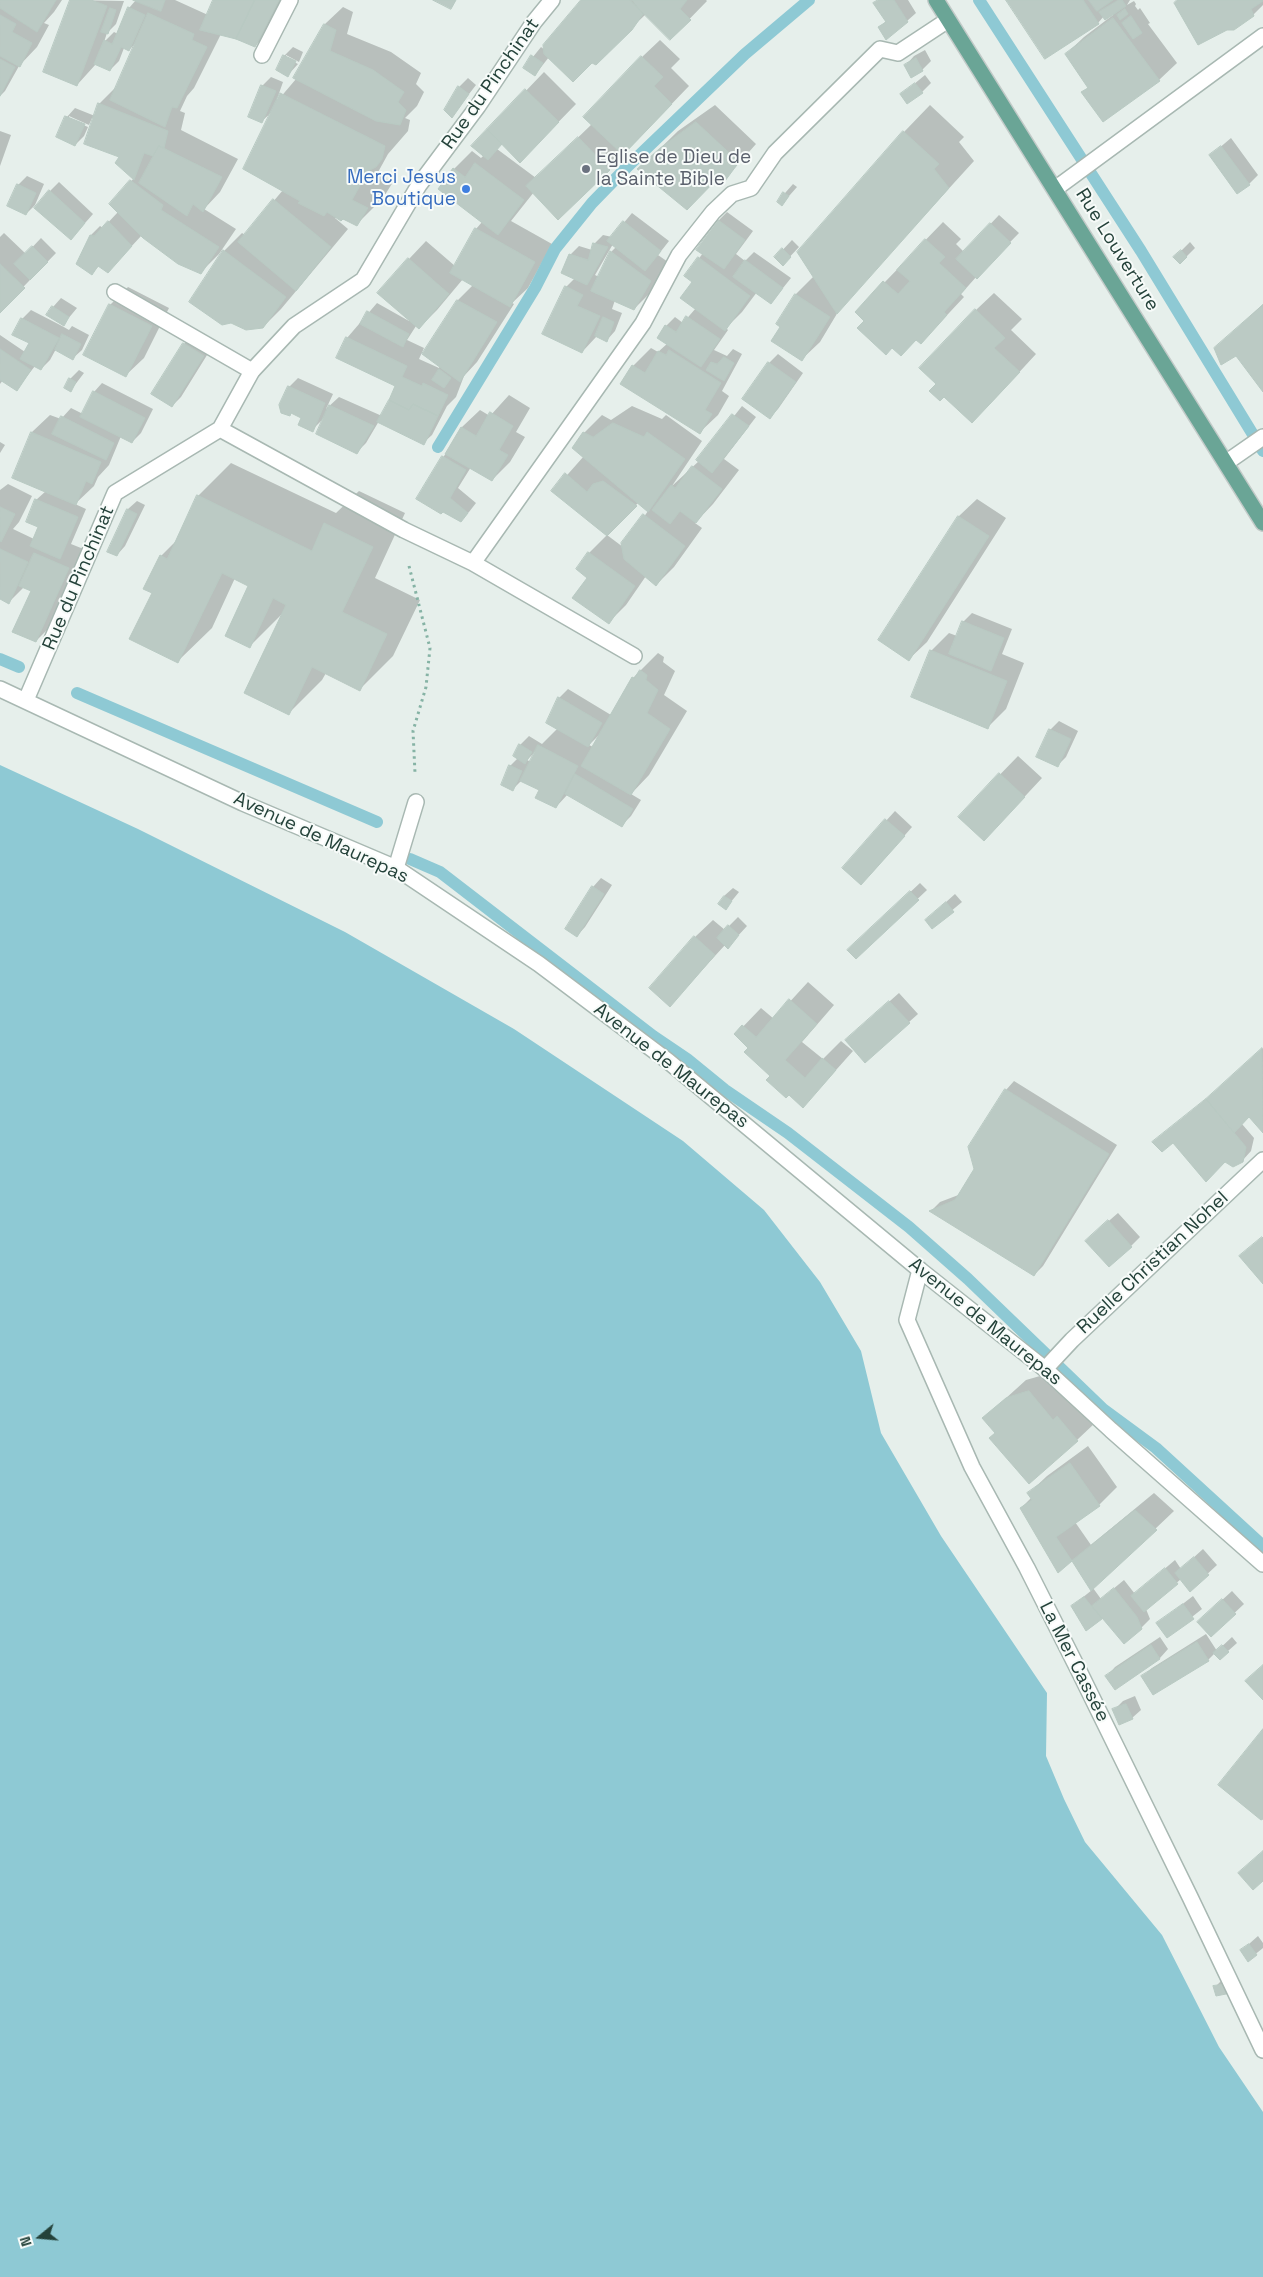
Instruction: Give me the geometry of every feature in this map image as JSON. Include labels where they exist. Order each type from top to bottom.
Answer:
[{"type":"main road","name":"Rue Louverture","points":[[936,0],[1263,522]]},
{"type":"street","points":[[262,55],[290,0]]},
{"type":"street","name":"Rue du Pinchinat","points":[[26,700],[115,493],[220,429],[252,372],[294,326],[363,280],[419,185],[478,106],[534,22],[552,0]]},
{"type":"street","points":[[473,563],[643,323],[679,255],[713,212],[732,194],[751,188],[776,153],[880,49],[898,53],[948,20]]},
{"type":"street","points":[[1055,189],[1263,36]]},
{"type":"street","points":[[115,292],[252,372]]},
{"type":"street","points":[[220,429],[404,530],[473,563],[634,656]]},
{"type":"street","points":[[1227,462],[1259,440]]},
{"type":"street","name":"Avenue de Maurepas","points":[[0,689],[243,803],[396,868],[539,964],[668,1061],[920,1270],[1046,1369],[1111,1430],[1263,1564]]},
{"type":"street","points":[[396,868],[416,802]]},
{"type":"street","name":"Ruelle Christian Nohel","points":[[1046,1369],[1072,1340],[1263,1160]]},
{"type":"street","name":"La Mer Cassée","points":[[920,1270],[907,1320],[972,1467],[1027,1568],[1080,1673],[1190,1896],[1263,2050]]},
{"type":"path","points":[[404,530],[402,550],[412,571],[430,648],[426,687],[413,731],[416,802]]},
{"type":"water","points":[[0,765],[138,829],[345,932],[514,1029],[683,1141],[764,1210],[820,1282],[861,1351],[881,1433],[941,1536],[1047,1693],[1046,1756],[1085,1842],[1162,1935],[1219,2047],[1263,2112],[1263,2277],[0,2277]]},
{"type":"building","points":[[0,0],[56,0],[37,32],[0,8]]},
{"type":"building","points":[[70,0],[91,0],[107,6],[77,86],[43,72]]},
{"type":"building","points":[[133,0],[165,0],[161,11]]},
{"type":"building","points":[[213,0],[255,0],[236,39],[200,30]]},
{"type":"building","points":[[255,0],[279,0],[255,47],[236,39]]},
{"type":"building","points":[[433,0],[456,0],[451,9]]},
{"type":"building","points":[[581,0],[632,0],[643,14],[632,30],[596,65],[592,63],[573,82],[544,54],[543,45]]},
{"type":"building","points":[[630,0],[687,0],[680,9],[691,20],[670,40]]},
{"type":"building","points":[[878,0],[894,0],[908,22],[886,40],[878,27],[886,22],[873,3]]},
{"type":"building","points":[[1006,0],[1083,0],[1099,24],[1045,59]]},
{"type":"building","points":[[1089,0],[1113,0],[1097,11]]},
{"type":"building","points":[[1122,0],[1126,6],[1105,20],[1099,12]]},
{"type":"building","points":[[1177,0],[1263,1],[1251,9],[1254,16],[1234,30],[1227,30],[1198,45],[1174,3]]},
{"type":"building","points":[[128,7],[145,15],[129,51],[121,47],[110,71],[94,64],[104,40],[112,44]]},
{"type":"building","points":[[110,8],[116,10],[108,34],[101,32]]},
{"type":"building","points":[[1125,9],[1128,14],[1120,20],[1117,15]]},
{"type":"building","points":[[148,13],[194,34],[192,40],[207,47],[177,108],[172,107],[165,127],[110,100]]},
{"type":"building","points":[[0,15],[16,24],[12,32],[32,43],[20,67],[0,56]]},
{"type":"building","points":[[1131,16],[1142,33],[1133,39],[1122,23]]},
{"type":"building","points":[[1113,18],[1160,81],[1103,122],[1081,92],[1088,88],[1065,54]]},
{"type":"building","points":[[324,24],[336,30],[330,51],[373,70],[404,92],[398,102],[406,110],[400,125],[376,121],[293,78]]},
{"type":"building","points":[[283,55],[296,61],[288,77],[276,70]]},
{"type":"building","points":[[531,55],[543,63],[535,76],[523,68]]},
{"type":"building","points":[[641,56],[663,77],[654,86],[672,104],[623,155],[583,117]]},
{"type":"building","points":[[916,58],[923,71],[911,78],[904,65]]},
{"type":"building","points":[[0,59],[15,67],[0,96]]},
{"type":"building","points":[[915,83],[923,93],[907,104],[900,94]]},
{"type":"building","points":[[261,85],[276,91],[262,123],[248,117]]},
{"type":"building","points":[[458,86],[469,94],[452,118],[444,110]]},
{"type":"building","points":[[525,89],[559,122],[520,163],[487,129]]},
{"type":"building","points":[[280,93],[385,146],[382,159],[376,167],[368,171],[352,200],[368,208],[357,226],[343,219],[341,221],[327,212],[324,216],[298,203],[300,201],[243,169]]},
{"type":"building","points":[[98,103],[168,131],[164,148],[159,146],[153,156],[144,153],[134,180],[115,163],[119,157],[84,144]]},
{"type":"building","points":[[65,116],[85,124],[75,146],[56,137]]},
{"type":"building","points":[[696,122],[739,162],[725,181],[719,177],[687,210],[637,169],[659,149]]},
{"type":"building","points":[[487,129],[502,144],[488,160],[471,146]]},
{"type":"building","points":[[903,131],[939,164],[934,169],[949,188],[837,314],[797,252]]},
{"type":"building","points":[[578,137],[610,170],[558,220],[526,186]]},
{"type":"building","points":[[159,146],[222,177],[203,212],[193,204],[187,216],[139,183]]},
{"type":"building","points":[[1221,146],[1250,185],[1237,194],[1209,155]]},
{"type":"building","points":[[475,163],[524,200],[498,235],[438,189],[453,168],[465,177]]},
{"type":"building","points":[[130,180],[163,205],[161,210],[219,247],[201,274],[178,264],[143,238],[109,204]]},
{"type":"building","points":[[17,184],[36,193],[26,215],[7,206]]},
{"type":"building","points":[[49,190],[85,223],[71,240],[34,208]]},
{"type":"building","points":[[783,192],[789,196],[782,206],[777,202]]},
{"type":"building","points":[[273,199],[331,247],[296,291],[238,242]]},
{"type":"building","points":[[718,220],[745,240],[724,269],[696,250]]},
{"type":"building","points":[[108,221],[132,246],[108,273],[98,266],[92,275],[76,264],[90,235],[94,236]]},
{"type":"building","points":[[623,221],[661,251],[645,271],[607,241]]},
{"type":"building","points":[[990,223],[1011,243],[977,279],[956,259]]},
{"type":"building","points":[[475,228],[535,262],[510,307],[450,273]]},
{"type":"building","points":[[925,239],[945,257],[939,263],[966,288],[944,312],[947,315],[921,344],[916,340],[901,356],[892,348],[886,355],[857,328],[864,321],[855,312],[883,281],[898,294],[910,281],[897,270]]},
{"type":"building","points":[[593,243],[608,247],[587,285],[561,273],[569,254],[588,260]]},
{"type":"building","points":[[32,246],[48,262],[30,280],[14,264]]},
{"type":"building","points":[[782,248],[791,257],[783,266],[774,257]]},
{"type":"building","points":[[223,250],[286,297],[263,328],[246,330],[231,323],[222,325],[189,302]]},
{"type":"building","points":[[1181,250],[1187,257],[1180,264],[1173,257]]},
{"type":"building","points":[[610,251],[651,281],[634,310],[591,291]]},
{"type":"building","points":[[698,257],[750,296],[725,331],[680,298],[692,282],[684,276]]},
{"type":"building","points":[[408,258],[449,294],[419,329],[377,293]]},
{"type":"building","points":[[745,260],[783,288],[771,304],[733,277]]},
{"type":"building","points":[[0,264],[25,288],[0,313]]},
{"type":"building","points":[[565,286],[583,295],[577,306],[600,316],[582,353],[542,334]]},
{"type":"building","points":[[795,294],[830,317],[802,361],[771,341],[780,327],[776,324]]},
{"type":"building","points":[[457,300],[497,322],[460,382],[422,354]]},
{"type":"building","points":[[109,304],[152,326],[126,377],[83,355]]},
{"type":"building","points":[[1263,305],[1263,392],[1236,356],[1221,365],[1214,348]]},
{"type":"building","points":[[52,306],[69,317],[64,326],[46,315]]},
{"type":"building","points":[[975,309],[1005,338],[994,348],[1020,372],[972,423],[944,397],[940,401],[929,391],[936,384],[919,368]]},
{"type":"building","points":[[367,311],[409,334],[403,347],[360,324]]},
{"type":"building","points":[[686,316],[720,339],[701,367],[657,338],[665,325],[676,332]]},
{"type":"building","points":[[603,317],[614,322],[607,342],[595,336]]},
{"type":"building","points":[[21,318],[59,338],[41,370],[20,359],[29,343],[12,335]]},
{"type":"building","points":[[62,334],[81,344],[73,360],[55,350]]},
{"type":"building","points":[[346,337],[407,366],[402,377],[422,386],[423,383],[448,395],[438,416],[413,404],[409,410],[389,400],[395,386],[336,358]]},
{"type":"building","points":[[183,343],[204,356],[172,407],[151,394]]},
{"type":"building","points":[[0,349],[31,370],[17,391],[0,380]]},
{"type":"building","points":[[669,350],[721,383],[705,410],[712,414],[700,434],[620,384],[632,365],[645,373],[658,351],[666,355]]},
{"type":"building","points":[[724,357],[734,363],[724,381],[706,370],[711,362],[717,364]]},
{"type":"building","points":[[768,362],[796,382],[770,419],[742,399]]},
{"type":"building","points":[[439,369],[451,378],[444,388],[432,380]]},
{"type":"building","points":[[69,378],[76,382],[71,392],[64,388]]},
{"type":"building","points":[[288,386],[325,403],[313,432],[298,425],[301,418],[291,413],[290,416],[281,413],[279,405]]},
{"type":"building","points":[[93,391],[145,418],[132,443],[80,417]]},
{"type":"building","points":[[389,400],[409,410],[413,404],[438,416],[424,445],[377,422]]},
{"type":"building","points":[[329,405],[374,426],[357,454],[316,434]]},
{"type":"building","points":[[490,412],[513,426],[499,450],[508,455],[492,481],[445,454],[461,427],[476,436]]},
{"type":"building","points":[[732,414],[749,426],[712,473],[696,460]]},
{"type":"building","points":[[61,416],[114,443],[106,460],[52,434]]},
{"type":"building","points":[[613,423],[644,437],[647,432],[685,459],[648,512],[572,448],[583,432],[593,437]]},
{"type":"building","points":[[31,432],[101,462],[92,484],[86,481],[76,505],[12,478]]},
{"type":"building","points":[[442,456],[466,470],[450,498],[468,513],[461,522],[443,512],[441,514],[416,499]]},
{"type":"building","points":[[692,466],[722,489],[696,523],[680,511],[670,524],[652,510],[671,485],[675,488]]},
{"type":"building","points":[[565,473],[587,492],[593,484],[603,481],[637,506],[607,536],[551,491]]},
{"type":"building","points":[[197,495],[312,551],[324,523],[373,547],[342,612],[387,634],[360,691],[312,667],[289,715],[244,693],[286,605],[273,598],[250,648],[225,636],[248,586],[222,573],[178,663],[129,639],[152,593],[143,589],[160,555],[167,559]]},
{"type":"building","points":[[35,499],[78,517],[60,559],[30,546],[38,527],[26,522]]},
{"type":"building","points":[[0,507],[15,514],[1,542],[0,541]]},
{"type":"building","points":[[127,509],[137,514],[117,556],[107,552]]},
{"type":"building","points":[[643,514],[685,546],[656,586],[624,559],[621,543]]},
{"type":"building","points":[[958,516],[989,536],[909,661],[878,640]]},
{"type":"building","points":[[0,549],[28,562],[9,604],[0,599]]},
{"type":"building","points":[[588,552],[635,586],[609,624],[572,598],[587,578],[576,569]]},
{"type":"building","points":[[34,553],[69,568],[36,642],[12,632],[31,591],[19,586]]},
{"type":"building","points":[[962,621],[1004,638],[991,671],[949,654]]},
{"type":"building","points":[[930,650],[1007,681],[988,729],[911,697]]},
{"type":"building","points":[[640,670],[647,675],[646,680],[658,690],[647,713],[670,729],[631,795],[581,766],[632,677],[634,678]]},
{"type":"building","points":[[558,697],[602,723],[588,747],[546,723]]},
{"type":"building","points":[[1049,729],[1071,739],[1058,767],[1036,757]]},
{"type":"building","points":[[519,744],[532,752],[525,764],[513,756]]},
{"type":"building","points":[[538,745],[578,766],[556,808],[535,798],[539,790],[520,781]]},
{"type":"building","points":[[509,765],[522,771],[513,791],[501,785]]},
{"type":"building","points":[[999,773],[1025,797],[984,841],[958,817]]},
{"type":"building","points":[[575,774],[633,809],[622,827],[565,794]]},
{"type":"building","points":[[885,819],[905,836],[861,885],[842,868]]},
{"type":"building","points":[[592,886],[604,894],[577,937],[565,929]]},
{"type":"building","points":[[910,891],[919,900],[856,959],[847,950]]},
{"type":"building","points":[[724,896],[732,901],[726,910],[718,904]]},
{"type":"building","points":[[946,902],[954,912],[932,929],[925,920]]},
{"type":"building","points":[[728,925],[739,935],[728,949],[717,938]]},
{"type":"building","points":[[694,936],[715,955],[670,1007],[649,988]]},
{"type":"building","points":[[789,999],[817,1024],[785,1060],[805,1078],[822,1058],[836,1070],[803,1108],[789,1095],[786,1098],[766,1080],[770,1076],[744,1052],[748,1048],[734,1034],[742,1025],[756,1037]]},
{"type":"building","points":[[889,1001],[910,1023],[865,1063],[845,1040]]},
{"type":"building","points":[[1262,1048],[1263,1133],[1249,1117],[1234,1133],[1206,1099]]},
{"type":"building","points":[[1005,1089],[1109,1154],[1034,1276],[929,1211],[955,1200],[974,1169],[968,1147]]},
{"type":"building","points":[[1206,1099],[1246,1147],[1243,1162],[1233,1167],[1225,1162],[1206,1182],[1173,1143],[1162,1152],[1152,1142]]},
{"type":"building","points":[[1108,1220],[1132,1247],[1109,1267],[1085,1241]]},
{"type":"building","points":[[1263,1238],[1263,1284],[1239,1256]]},
{"type":"building","points":[[1029,1391],[1053,1420],[1057,1416],[1078,1441],[1029,1484],[989,1438],[995,1433],[982,1418],[1006,1398]]},
{"type":"building","points":[[1070,1463],[1100,1506],[1056,1537],[1072,1561],[1058,1573],[1020,1508],[1032,1500],[1027,1493]]},
{"type":"building","points":[[1135,1510],[1157,1530],[1091,1591],[1072,1561]]},
{"type":"building","points":[[1194,1557],[1209,1575],[1190,1592],[1175,1573]]},
{"type":"building","points":[[1165,1568],[1178,1584],[1144,1612],[1131,1596]]},
{"type":"building","points":[[1114,1588],[1137,1617],[1142,1629],[1124,1644],[1092,1606]]},
{"type":"building","points":[[1084,1597],[1102,1619],[1086,1631],[1071,1606]]},
{"type":"building","points":[[1222,1599],[1236,1614],[1211,1637],[1197,1622]]},
{"type":"building","points":[[1183,1604],[1194,1619],[1167,1638],[1156,1623]]},
{"type":"building","points":[[1197,1642],[1209,1661],[1153,1695],[1141,1676]]},
{"type":"building","points":[[1151,1645],[1160,1659],[1115,1690],[1105,1676]]},
{"type":"building","points":[[1222,1645],[1229,1652],[1220,1660],[1213,1653]]},
{"type":"building","points":[[1263,1665],[1263,1700],[1245,1681]]},
{"type":"building","points":[[1126,1704],[1133,1719],[1119,1725],[1112,1709]]},
{"type":"building","points":[[1263,1729],[1263,1819],[1261,1820],[1218,1785]]},
{"type":"building","points":[[1263,1851],[1263,1881],[1253,1890],[1238,1873]]},
{"type":"building","points":[[1249,1944],[1257,1955],[1248,1962],[1240,1950]]},
{"type":"building","points":[[1228,1984],[1231,1993],[1216,1996],[1213,1986]]},
{"type":"waterway","points":[[438,447],[535,288],[555,249],[592,203],[745,54],[809,0]]},
{"type":"waterway","points":[[979,0],[1141,251],[1263,451]]},
{"type":"waterway","points":[[0,659],[19,667]]},
{"type":"waterway","points":[[77,693],[377,822]]},
{"type":"waterway","points":[[410,859],[440,872],[653,1036],[687,1059],[725,1090],[788,1133],[909,1227],[968,1279],[1103,1409],[1156,1448],[1263,1546]]},
{"type":"place","name":"Eglise de Dieu de la Sainte Bible","points":[[586,169]]},
{"type":"place","name":"Merci Jesus Boutique","points":[[466,189]]}]
